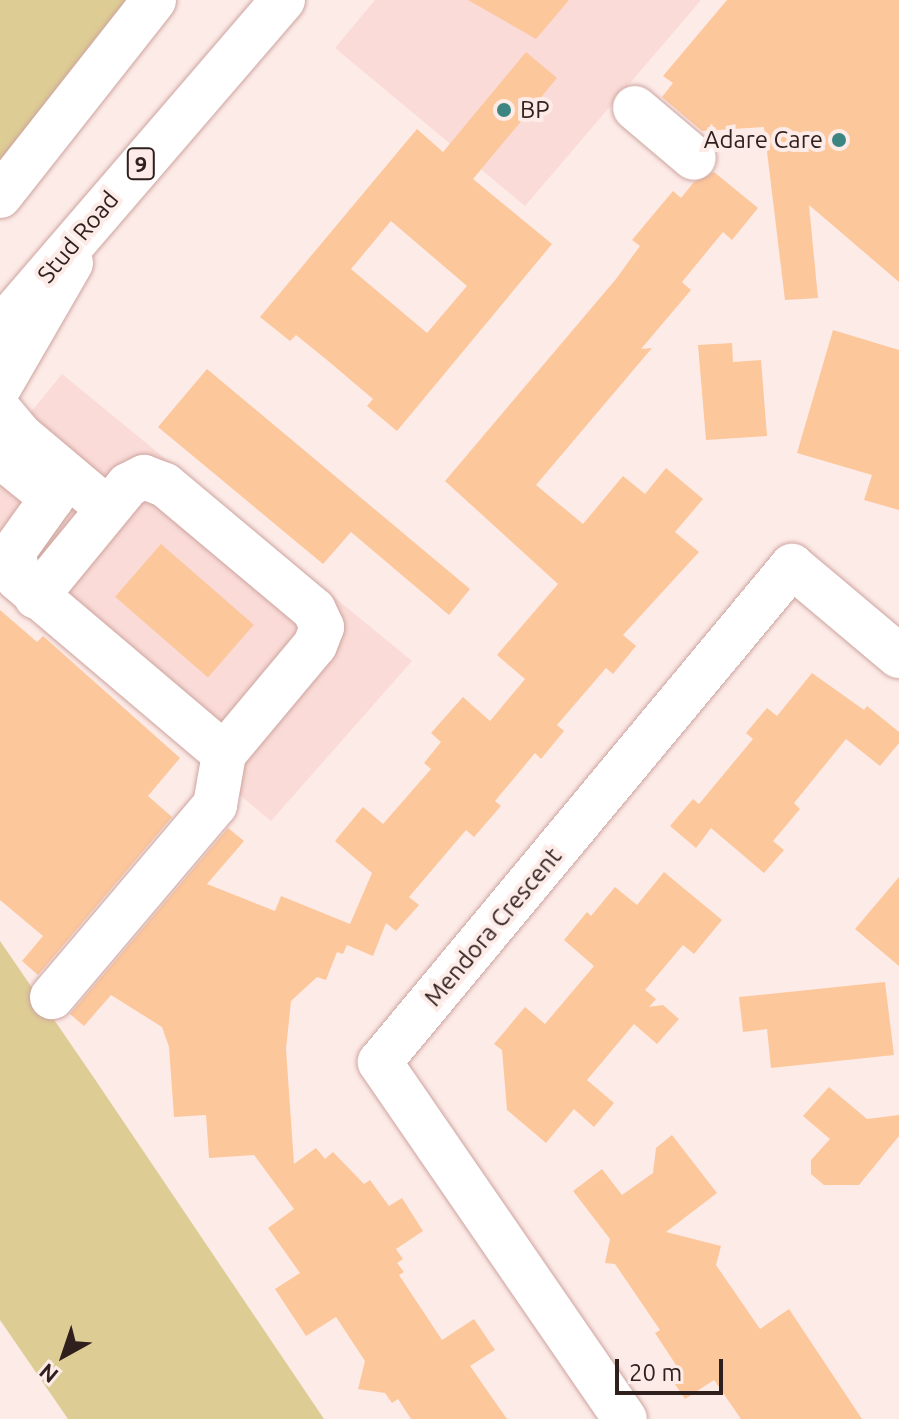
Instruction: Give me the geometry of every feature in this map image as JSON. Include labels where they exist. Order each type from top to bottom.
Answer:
[{"type":"main road","points":[[0,196],[154,0]]},
{"type":"main road","name":"Stud Road","points":[[0,329],[283,0]]},
{"type":"main road","points":[[635,108],[694,158]]},
{"type":"main road","points":[[0,386],[105,206]]},
{"type":"main road","points":[[0,411],[61,487]]},
{"type":"main road","points":[[0,456],[108,509]]},
{"type":"main road","points":[[36,597],[108,509],[136,480],[155,479],[320,618],[315,645],[224,754],[215,805],[52,997]]},
{"type":"main road","points":[[61,487],[14,551],[18,579],[224,754]]},
{"type":"main road","name":"Mendora Crescent","points":[[625,1419],[380,1062],[792,566],[899,656]]},
{"type":"shaded area","points":[[0,0],[155,0],[0,196]]},
{"type":"shaded area","points":[[375,0],[701,0],[525,206],[335,48]]},
{"type":"shaded area","points":[[62,374],[412,661],[271,821],[0,594],[0,450]]},
{"type":"shaded area","points":[[0,941],[324,1419],[68,1419],[0,1320]]},
{"type":"building","points":[[468,0],[569,0],[536,39]]},
{"type":"building","name":"Adare Care","points":[[727,0],[899,0],[899,282],[809,205],[818,298],[785,300],[764,127],[702,131],[662,97],[673,83],[663,76]]},
{"type":"building","points":[[526,52],[557,78],[473,179],[552,244],[397,431],[367,406],[373,399],[327,360],[296,335],[290,341],[260,317],[417,129],[443,152]],"holes":[[[391,221],[467,286],[427,333],[351,269]]]},
{"type":"building","points":[[714,172],[758,208],[732,240],[723,232],[682,282],[691,290],[641,349],[652,348],[536,485],[583,524],[623,476],[645,494],[666,468],[703,499],[675,532],[699,552],[623,635],[636,646],[613,674],[606,668],[557,725],[564,731],[541,759],[535,753],[495,801],[501,806],[474,837],[466,830],[409,897],[419,905],[396,931],[386,923],[373,956],[347,945],[343,954],[337,952],[326,980],[317,977],[291,1001],[286,1049],[294,1164],[316,1148],[325,1159],[333,1152],[364,1184],[370,1180],[389,1206],[402,1198],[423,1231],[396,1249],[403,1259],[397,1263],[404,1272],[399,1275],[442,1340],[474,1319],[495,1350],[470,1366],[507,1419],[411,1419],[398,1399],[392,1403],[385,1393],[358,1389],[365,1361],[336,1317],[306,1336],[275,1289],[300,1273],[268,1228],[294,1209],[254,1155],[209,1158],[206,1115],[174,1117],[169,1047],[162,1027],[111,995],[84,1026],[70,1014],[228,828],[244,841],[207,884],[275,911],[281,896],[350,924],[372,873],[335,841],[363,807],[383,824],[431,769],[424,763],[441,742],[431,733],[463,697],[490,721],[525,679],[497,655],[558,584],[445,481],[616,279],[640,246],[632,240],[673,191],[681,198],[694,182]]},
{"type":"building","points":[[833,330],[899,350],[899,510],[864,500],[872,475],[797,453]]},
{"type":"building","points":[[732,343],[733,362],[761,360],[767,436],[706,440],[698,345]]},
{"type":"building","points":[[207,369],[470,589],[449,615],[351,532],[323,564],[158,427]]},
{"type":"building","points":[[161,544],[254,625],[208,678],[115,597]]},
{"type":"building","points":[[0,610],[37,642],[43,636],[180,758],[148,796],[172,817],[38,975],[22,961],[43,936],[0,900]]},
{"type":"building","points":[[812,673],[864,710],[867,706],[899,732],[899,743],[880,766],[846,739],[794,803],[800,809],[773,841],[784,850],[764,873],[711,828],[696,848],[670,826],[693,799],[699,804],[753,739],[746,733],[767,708],[777,716]]},
{"type":"building","points":[[664,872],[722,920],[694,954],[683,945],[645,990],[656,999],[649,1007],[663,1005],[679,1019],[657,1044],[634,1024],[587,1080],[614,1103],[594,1127],[574,1109],[546,1143],[507,1110],[502,1050],[494,1044],[525,1007],[545,1024],[594,966],[564,940],[587,912],[591,916],[615,887],[637,905]]},
{"type":"building","points":[[899,877],[899,966],[855,929]]},
{"type":"building","points":[[885,982],[894,1055],[771,1068],[767,1029],[743,1032],[739,997]]},
{"type":"building","points":[[829,1087],[867,1119],[899,1115],[899,1136],[859,1185],[824,1185],[811,1174],[811,1160],[830,1139],[803,1116]]},
{"type":"building","points":[[672,1135],[717,1193],[666,1232],[721,1246],[716,1265],[760,1329],[789,1309],[862,1419],[741,1419],[714,1380],[685,1399],[666,1371],[676,1365],[655,1333],[660,1330],[615,1264],[605,1263],[610,1239],[573,1191],[602,1169],[622,1195],[653,1173],[656,1148]]},
{"type":"place","name":"BP","points":[[504,110]]},
{"type":"place","name":"Adare Care","points":[[839,140]]}]
